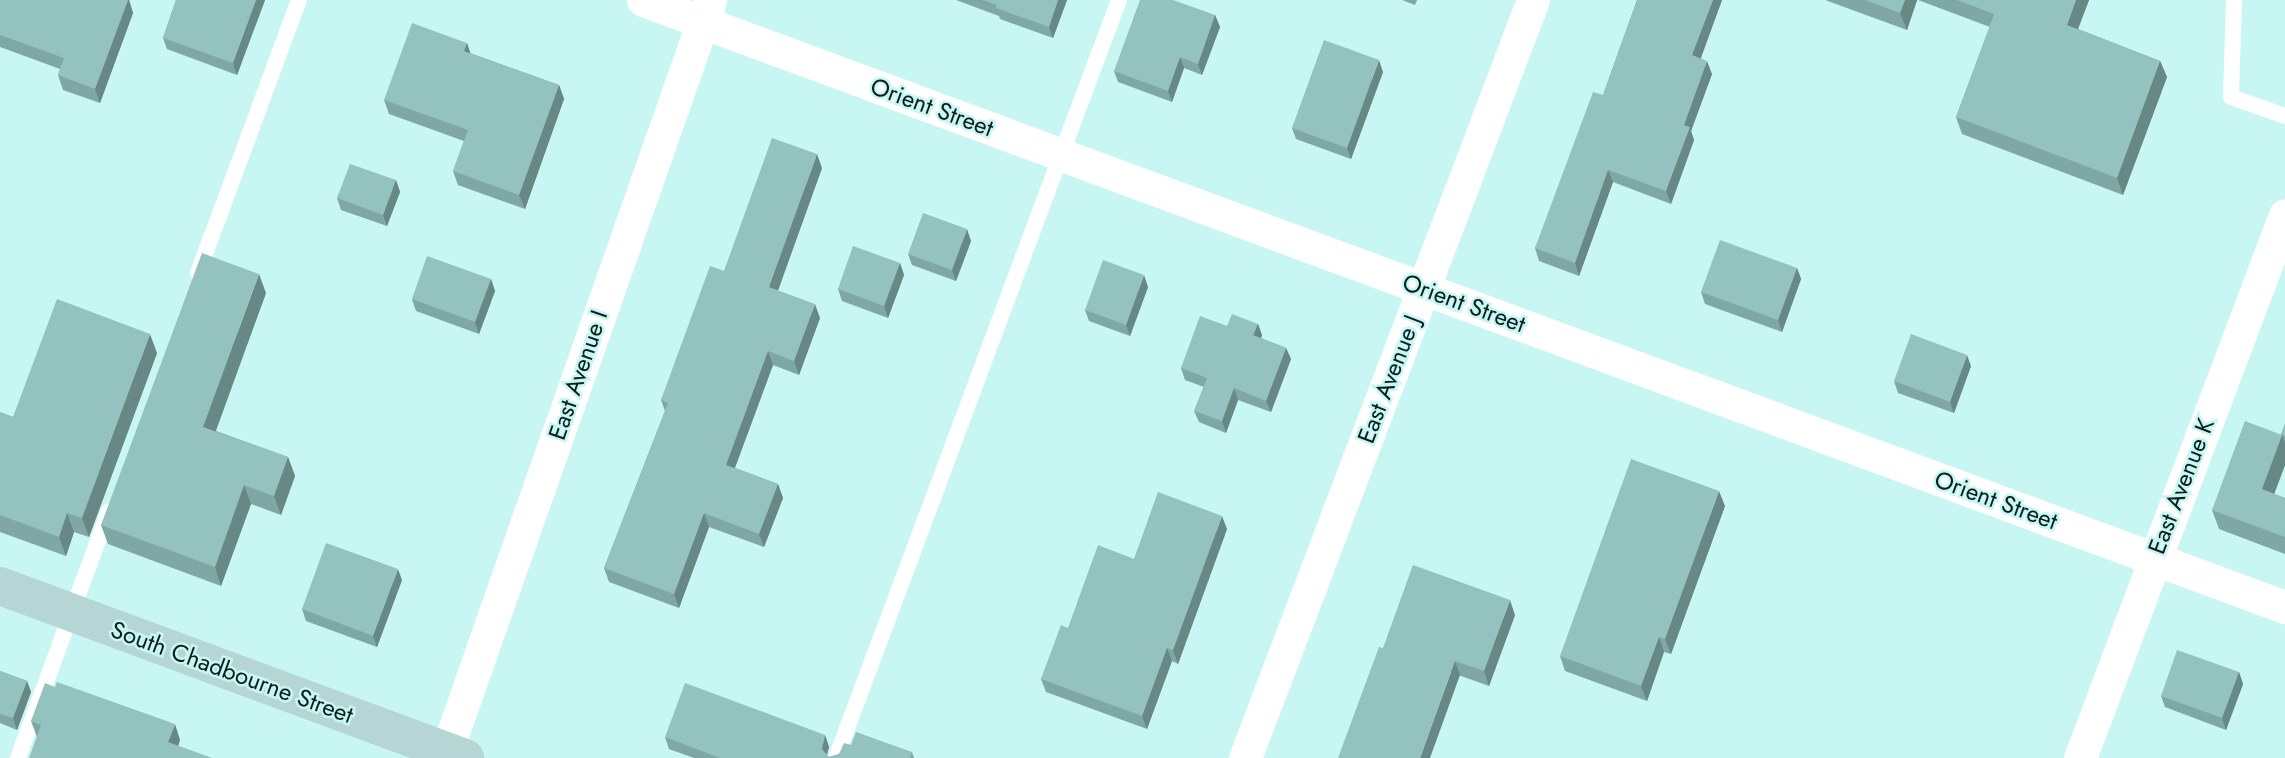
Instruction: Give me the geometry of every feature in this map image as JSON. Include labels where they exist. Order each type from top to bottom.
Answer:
[{"type":"main road","name":"South Chadbourne Street","points":[[0,586],[452,756]]},
{"type":"street","name":"Orient Street","points":[[643,0],[706,11],[1060,154],[2285,607]]},
{"type":"street","name":"East Avenue J","points":[[1245,758],[1533,0]]},
{"type":"street","name":"East Avenue I","points":[[452,756],[706,11]]},
{"type":"street","name":"East Avenue K","points":[[2080,758],[2153,558],[2285,215]]},
{"type":"lane","points":[[193,287],[299,0]]},
{"type":"lane","points":[[835,758],[1119,0]]},
{"type":"lane","points":[[2234,0],[2231,97],[2285,116]]},
{"type":"lane","points":[[18,758],[115,495]]},
{"type":"building","points":[[0,0],[128,0],[95,89],[58,75],[64,58],[0,35]]},
{"type":"building","points":[[176,0],[256,0],[233,63],[163,38]]},
{"type":"building","points":[[983,0],[1058,0],[1049,27],[996,8],[997,5]]},
{"type":"building","points":[[1140,0],[1173,0],[1215,15],[1198,64],[1180,57],[1168,91],[1114,71]]},
{"type":"building","points":[[1637,0],[1713,0],[1692,55],[1707,61],[1684,125],[1690,127],[1666,191],[1608,170],[1575,263],[1535,248],[1593,92],[1603,95]]},
{"type":"building","points":[[1865,0],[1905,0],[1900,13]]},
{"type":"building","points":[[1957,0],[2076,0],[2067,25],[2160,61],[2117,178],[1956,117],[1994,14]]},
{"type":"building","points":[[412,23],[467,43],[464,51],[559,85],[519,195],[453,171],[468,130],[384,100]]},
{"type":"building","points":[[1324,40],[1379,60],[1347,148],[1292,128]]},
{"type":"building","points":[[772,138],[817,154],[769,287],[815,304],[794,361],[768,351],[726,465],[778,484],[759,534],[704,513],[674,594],[604,568],[668,403],[661,400],[710,266],[724,271]]},
{"type":"building","points":[[350,164],[396,180],[383,215],[337,198]]},
{"type":"building","points":[[923,213],[967,229],[952,270],[908,254]]},
{"type":"building","points":[[1720,240],[1797,268],[1778,320],[1701,292]]},
{"type":"building","points":[[853,246],[900,263],[884,306],[838,289]]},
{"type":"building","points":[[202,253],[259,274],[203,427],[288,457],[274,496],[244,485],[215,567],[101,525]]},
{"type":"building","points":[[427,256],[491,279],[475,322],[412,299]]},
{"type":"building","points":[[1103,260],[1144,275],[1126,325],[1085,310]]},
{"type":"building","points":[[57,299],[150,334],[82,518],[67,513],[59,537],[0,515],[0,412],[13,417]]},
{"type":"building","points":[[1232,314],[1258,324],[1253,335],[1286,348],[1266,401],[1234,388],[1222,421],[1194,411],[1207,378],[1181,368],[1200,316],[1227,326]]},
{"type":"building","points":[[1911,334],[1967,355],[1950,402],[1894,381]]},
{"type":"building","points":[[2245,421],[2282,435],[2262,489],[2285,498],[2285,537],[2212,510]]},
{"type":"building","points":[[1631,459],[1719,491],[1665,639],[1659,637],[1641,686],[1560,656]]},
{"type":"building","points":[[1158,492],[1222,516],[1173,650],[1167,648],[1142,716],[1041,679],[1061,625],[1068,628],[1098,545],[1134,559]]},
{"type":"building","points":[[326,543],[398,569],[373,636],[302,609]]},
{"type":"building","points":[[1413,565],[1510,600],[1484,671],[1455,661],[1420,758],[1338,758],[1379,647],[1383,648]]},
{"type":"building","points":[[2177,650],[2239,672],[2222,718],[2161,696]]},
{"type":"building","points":[[0,671],[27,681],[13,718],[0,714]]},
{"type":"building","points":[[57,682],[175,724],[168,742],[212,758],[29,758],[41,725],[31,721],[45,683],[55,687]]},
{"type":"building","points":[[685,683],[825,735],[822,749],[829,757],[839,754],[844,743],[851,745],[856,732],[912,752],[910,758],[720,758],[665,737]]}]
